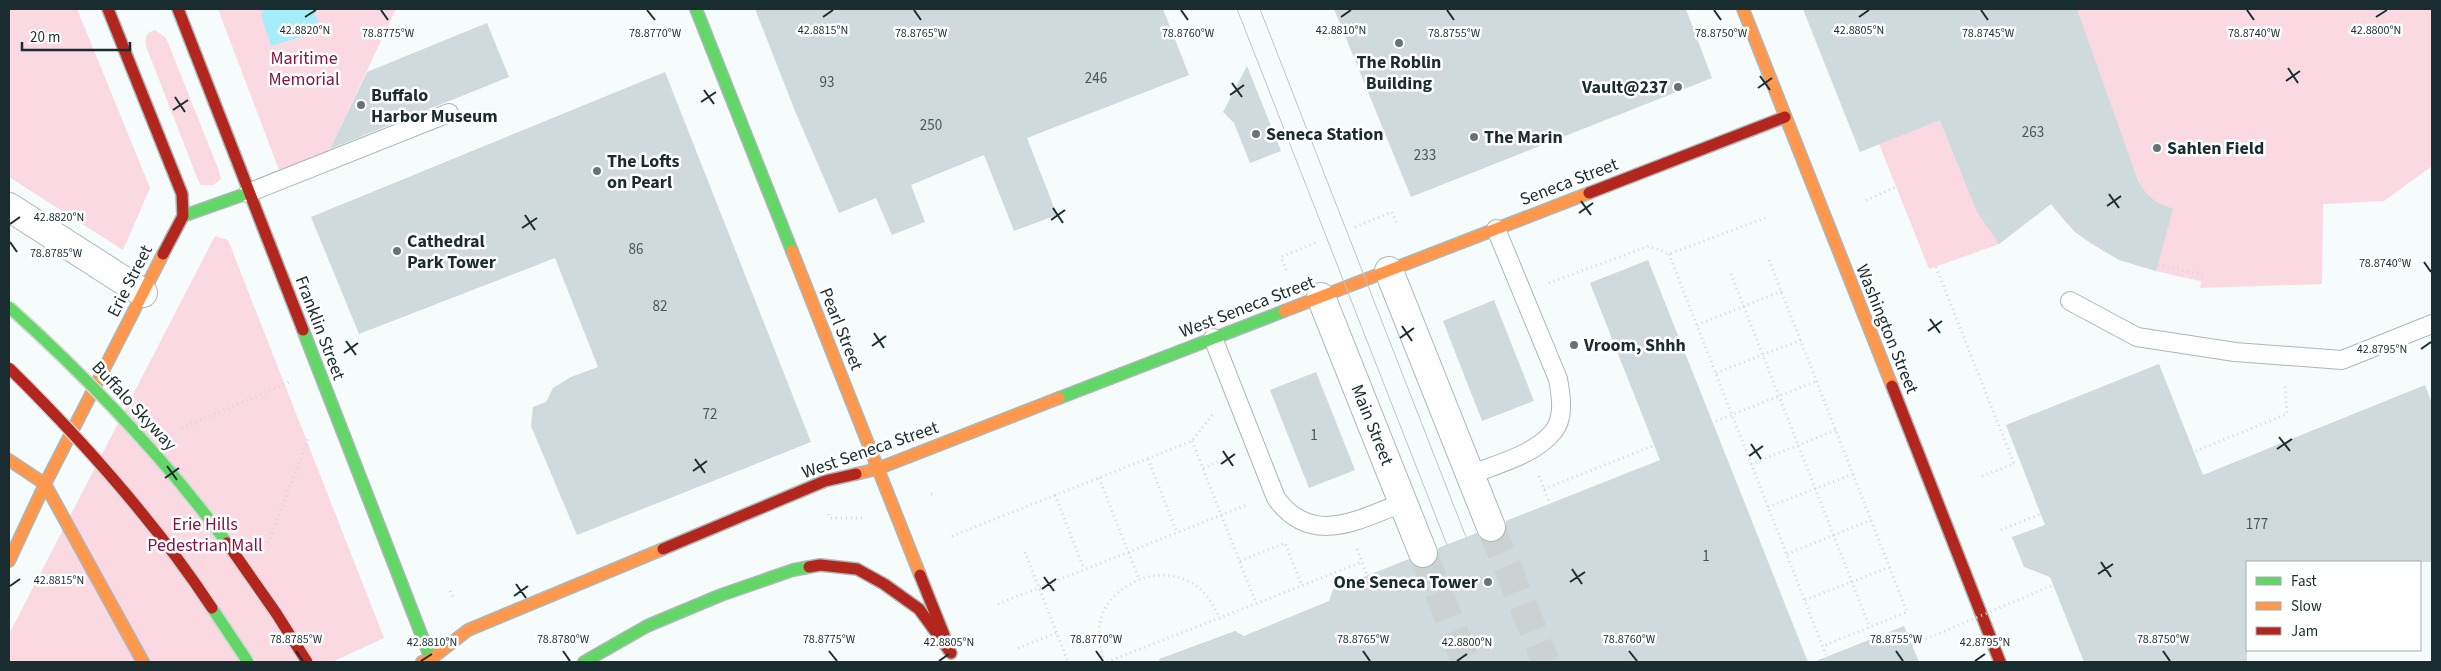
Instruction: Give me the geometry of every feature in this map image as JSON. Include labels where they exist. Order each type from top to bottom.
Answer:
[{"type":"main road","points":[[108,9],[182,194],[184,216],[248,193]]},
{"type":"main road","name":"Franklin Street","points":[[178,9],[428,661]]},
{"type":"main road","name":"Pearl Street","points":[[696,9],[953,658]]},
{"type":"main road","name":"Washington Street","points":[[1743,9],[2000,662]]},
{"type":"main road","name":"Seneca Street","points":[[1378,275],[1784,117]]},
{"type":"main road","name":"Erie Street","points":[[9,561],[45,484],[184,216]]},
{"type":"main road","name":"West Seneca Street","points":[[428,661],[468,630],[825,481],[877,469],[1378,275]]},
{"type":"main road","name":"Buffalo Skyway","points":[[9,307],[121,415],[184,488],[259,588],[307,662]]},
{"type":"main road","points":[[9,368],[79,440],[134,502],[201,591],[248,662]]},
{"type":"main road","points":[[9,460],[45,484],[143,662]]},
{"type":"main road","points":[[584,662],[647,626],[759,581],[793,570],[820,565],[857,569],[884,584],[920,609],[953,658]]},
{"type":"street","points":[[9,208],[143,293]]},
{"type":"street","points":[[1378,275],[1470,475],[1491,527]]},
{"type":"street","name":"Main Street","points":[[1321,297],[1423,554]]},
{"type":"lane","points":[[248,193],[449,113]]},
{"type":"lane","points":[[1470,475],[1533,448],[1554,431],[1561,410],[1561,394],[1558,379],[1496,229]]},
{"type":"lane","points":[[2070,301],[2137,337],[2235,352],[2342,360],[2432,324]]},
{"type":"lane","points":[[1213,338],[1276,498],[1284,509],[1296,519],[1313,525],[1333,526],[1351,522],[1402,503]]},
{"type":"path","points":[[1866,200],[1896,187]]},
{"type":"path","points":[[1355,228],[1392,212],[1397,224]]},
{"type":"path","points":[[1522,293],[1649,246],[1669,254],[1765,218]]},
{"type":"path","points":[[1286,270],[1281,257],[1317,242]]},
{"type":"path","points":[[1669,254],[1826,655]]},
{"type":"path","points":[[1769,260],[1908,612],[1823,646]]},
{"type":"path","points":[[2158,265],[2203,275]]},
{"type":"path","points":[[1936,267],[2014,464],[1979,477]]},
{"type":"path","points":[[1731,274],[1870,628]]},
{"type":"path","points":[[1697,325],[1782,291]]},
{"type":"path","points":[[1716,373],[1801,340]]},
{"type":"path","points":[[2001,530],[2287,414],[2283,355]]},
{"type":"path","points":[[182,428],[294,380]]},
{"type":"path","points":[[1544,489],[1817,381]]},
{"type":"path","points":[[952,536],[1192,441],[1210,415]]},
{"type":"path","points":[[1751,464],[1836,430]]},
{"type":"path","points":[[267,545],[309,436]]},
{"type":"path","points":[[1192,441],[1256,603]]},
{"type":"path","points":[[1203,468],[1234,456]]},
{"type":"path","points":[[1148,458],[1177,533]]},
{"type":"path","points":[[1537,471],[1550,504]]},
{"type":"path","points":[[1768,507],[1853,474]]},
{"type":"path","points":[[1099,478],[1140,579]]},
{"type":"path","points":[[931,494],[936,495]]},
{"type":"path","points":[[1055,495],[1084,569]]},
{"type":"path","points":[[998,604],[1252,502]]},
{"type":"path","points":[[830,518],[871,518]]},
{"type":"path","points":[[1787,554],[1871,520]]},
{"type":"path","points":[[1240,561],[1285,543],[1302,586]]},
{"type":"path","points":[[1356,546],[1367,575]]},
{"type":"path","points":[[1025,552],[1068,662]]},
{"type":"path","points":[[1220,618],[1208,596],[1188,581],[1164,575],[1140,579],[1118,592],[1103,614],[1098,639],[1106,662],[1220,618],[1256,603],[1302,586],[1362,562]]},
{"type":"path","points":[[1805,600],[1890,567]]},
{"type":"path","points":[[1912,646],[2053,585]]},
{"type":"path","points":[[450,591],[454,599]]},
{"type":"path","points":[[1018,648],[1057,633]]},
{"type":"green space","points":[[9,9],[77,9],[150,188],[123,250],[9,177]]},
{"type":"green space","name":"Maritime Memorial","points":[[218,9],[396,9],[329,151],[279,170]]},
{"type":"green space","name":"Sahlen Field","points":[[1803,9],[2432,9],[2432,166],[2384,201],[2323,204],[2322,284],[2200,288],[2201,281],[2152,270],[2105,252],[2073,230],[2051,204],[1999,244],[1929,269],[1879,144],[1860,152]]},
{"type":"green space","points":[[155,30],[166,38],[219,171],[221,179],[213,185],[201,185],[198,180],[146,46],[147,36]]},
{"type":"green space","name":"Erie Hills Pedestrian Mall","points":[[215,236],[228,240],[384,638],[332,662],[9,662],[9,634]]},
{"type":"water","points":[[264,9],[313,9],[321,31],[271,46],[261,15]]},
{"type":"building","points":[[755,9],[1163,9],[1189,75],[1027,138],[1057,215],[1014,231],[984,155],[911,185],[925,222],[892,235],[876,198],[839,213],[795,111]]},
{"type":"building","name":"The Marin","points":[[1334,9],[1686,9],[1712,78],[1411,197]]},
{"type":"building","points":[[1803,9],[2077,9],[2138,181],[2146,193],[2156,202],[2173,209],[2156,271],[2119,260],[2096,246],[2076,233],[2051,204],[1999,244],[1977,212],[1940,120],[1860,152]]},
{"type":"building","points":[[487,23],[509,77],[330,149],[367,72]]},
{"type":"building","name":"Seneca Station","points":[[1247,66],[1281,151],[1250,163],[1234,123],[1223,112]]},
{"type":"building","points":[[665,72],[811,442],[577,535],[531,426],[533,407],[546,402],[553,388],[571,377],[598,367],[555,258],[359,334],[311,217]]},
{"type":"building","points":[[1648,260],[1808,662],[1160,662],[1159,659],[1235,631],[1244,636],[1329,601],[1333,589],[1409,559],[1413,565],[1420,568],[1429,567],[1436,562],[1438,548],[1477,533],[1481,539],[1488,542],[1497,541],[1503,537],[1506,530],[1506,521],[1660,460],[1590,283]]},
{"type":"building","points":[[1494,300],[1534,401],[1482,421],[1443,321]]},
{"type":"building","points":[[2159,364],[2203,475],[2425,385],[2432,403],[2432,562],[2246,561],[2247,662],[2084,662],[2050,577],[2024,567],[2012,537],[2045,525],[2006,425]]},
{"type":"building","points":[[1316,372],[1355,470],[1309,488],[1270,390]]},
{"type":"building","points":[[1904,626],[1919,662],[1816,662],[1816,661]]},
{"type":"tunnel","points":[[1491,527],[1546,662]]},
{"type":"tunnel","points":[[1423,553],[1466,662]]},
{"type":"tram line","points":[[1237,9],[1447,545]]},
{"type":"tram line","points":[[1260,9],[1466,537]]},
{"type":"traffic: fast","points":[[696,9],[792,251]]},
{"type":"traffic: fast","points":[[183,216],[248,193]]},
{"type":"traffic: fast","points":[[9,307],[68,362],[124,419],[203,511],[227,543]]},
{"type":"traffic: fast","points":[[1059,398],[1284,311]]},
{"type":"traffic: fast","points":[[303,330],[432,662]]},
{"type":"traffic: fast","points":[[584,662],[647,626],[721,595],[793,570],[809,567]]},
{"type":"traffic: fast","points":[[212,608],[248,662]]},
{"type":"traffic: slow","points":[[1743,9],[1892,386]]},
{"type":"traffic: slow","points":[[1284,311],[1589,193]]},
{"type":"traffic: slow","points":[[792,251],[920,575]]},
{"type":"traffic: slow","points":[[9,561],[45,484],[163,254]]},
{"type":"traffic: slow","points":[[856,474],[877,469],[1059,398]]},
{"type":"traffic: slow","points":[[9,460],[45,484],[143,662]]},
{"type":"traffic: slow","points":[[422,662],[431,659],[468,630],[663,549]]},
{"type":"traffic: jam","points":[[108,9],[182,194],[183,216],[163,254]]},
{"type":"traffic: jam","points":[[178,9],[303,330]]},
{"type":"traffic: jam","points":[[1589,193],[1785,117]]},
{"type":"traffic: jam","points":[[9,368],[64,424],[117,483],[190,575],[212,608]]},
{"type":"traffic: jam","points":[[1892,386],[2000,662]]},
{"type":"traffic: jam","points":[[663,549],[825,481],[856,474]]},
{"type":"traffic: jam","points":[[227,543],[276,613],[307,662]]},
{"type":"traffic: jam","points":[[809,567],[820,565],[857,569],[884,584],[919,609],[951,653]]},
{"type":"traffic: jam","points":[[920,575],[944,635]]},
{"type":"place","name":"The Roblin Building","points":[[1399,43]]},
{"type":"place","name":"Vault@237","points":[[1678,87]]},
{"type":"place","name":"Buffalo Harbor Museum","points":[[361,105]]},
{"type":"place","name":"Seneca Station","points":[[1256,134]]},
{"type":"place","name":"The Marin","points":[[1474,137]]},
{"type":"place","name":"Sahlen Field","points":[[2157,148]]},
{"type":"place","name":"The Lofts on Pearl","points":[[597,171]]},
{"type":"place","name":"Cathedral Park Tower","points":[[397,251]]},
{"type":"place","name":"Vroom, Shhh","points":[[1574,345]]},
{"type":"place","name":"One Seneca Tower","points":[[1488,582]]}]
